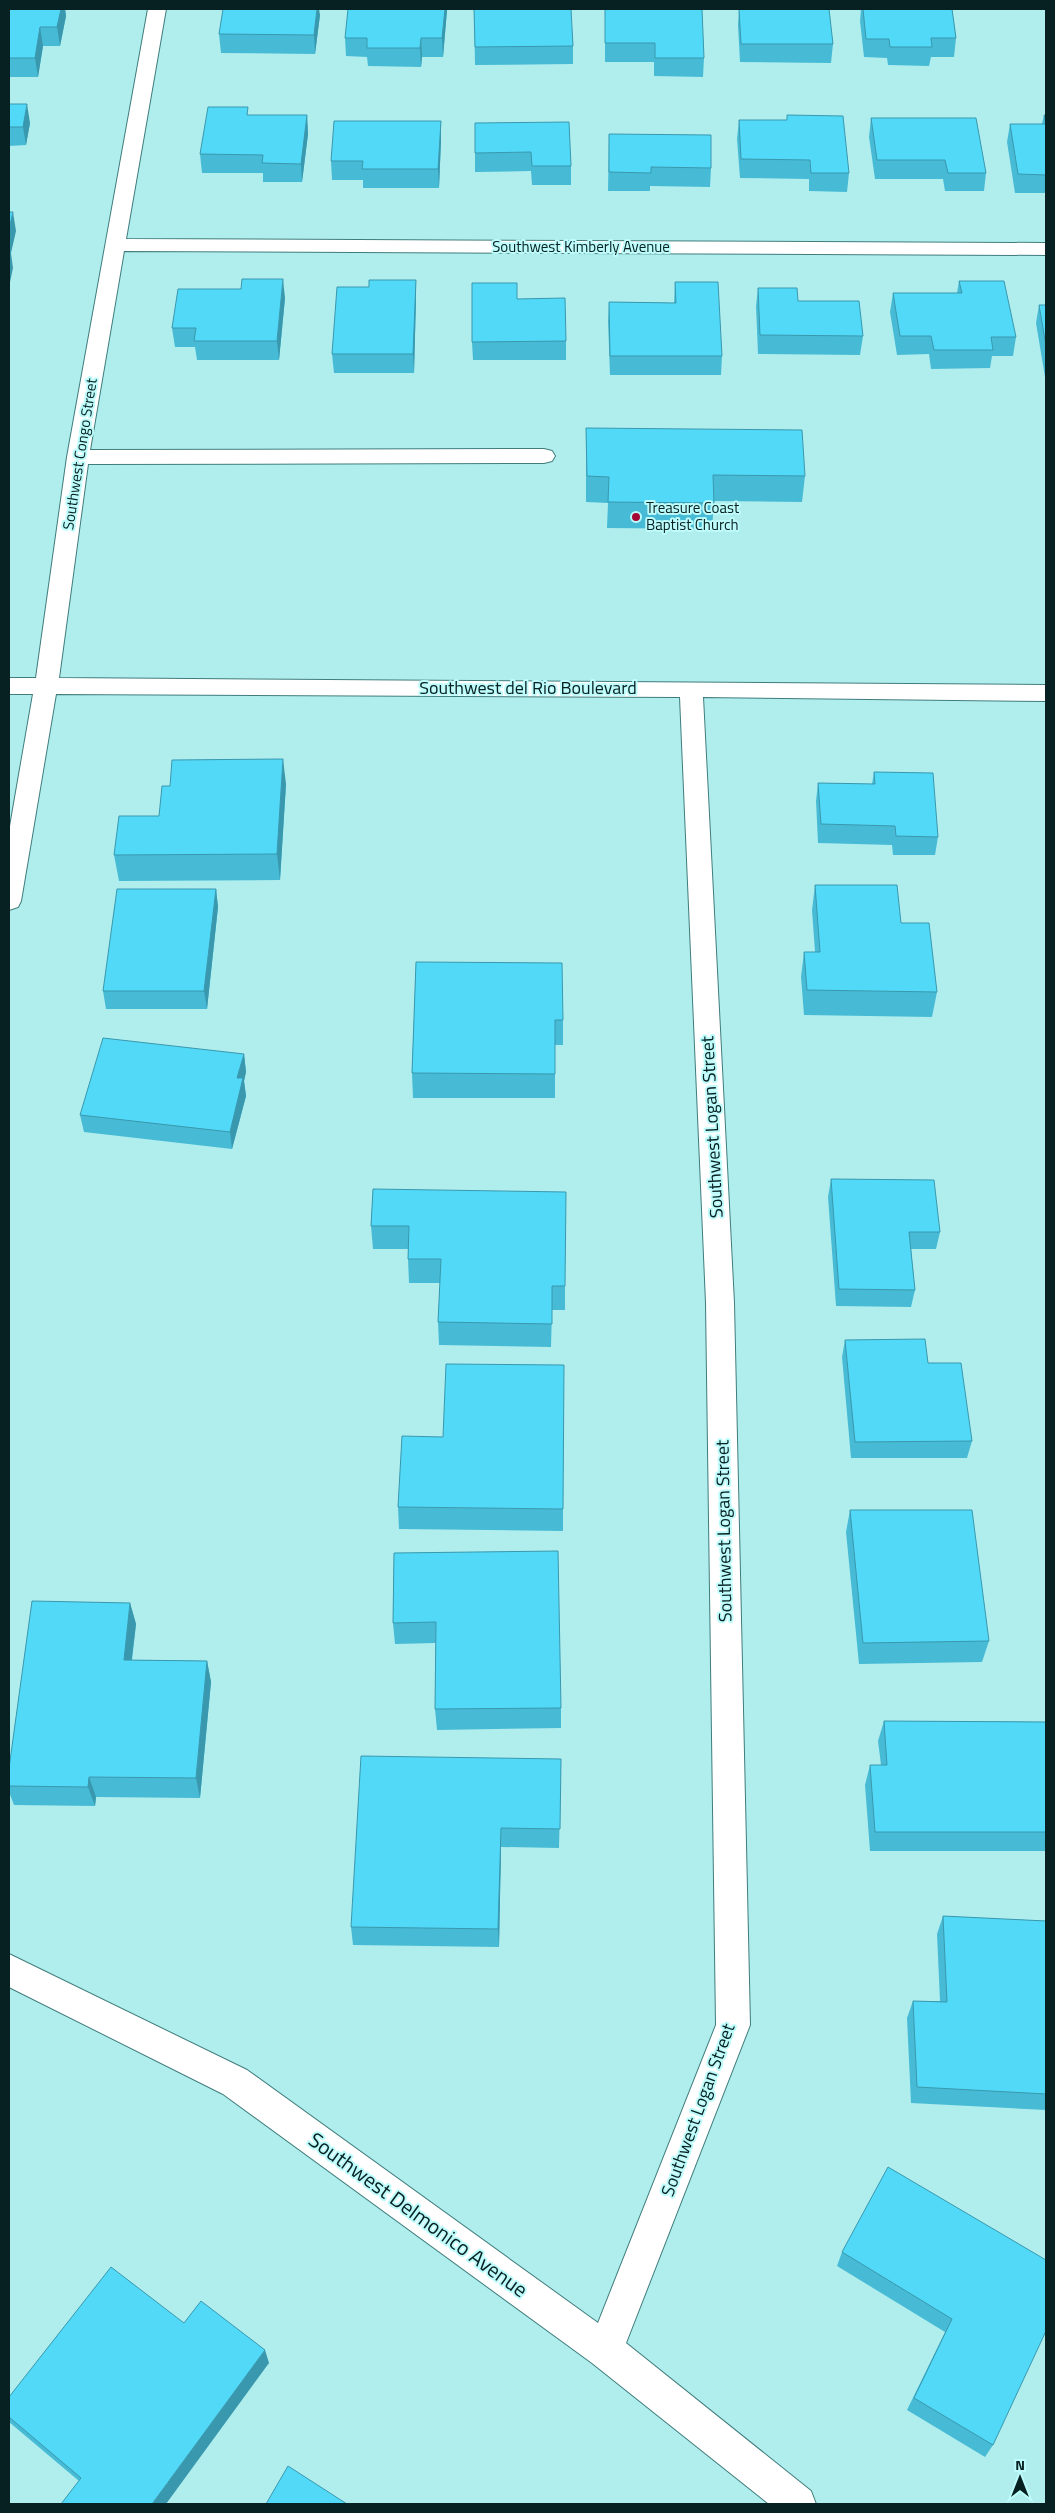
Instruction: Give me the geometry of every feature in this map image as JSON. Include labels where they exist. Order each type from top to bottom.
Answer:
[{"type":"street","name":"Southwest Congo Street","points":[[9,901],[46,686],[78,457],[157,9]]},
{"type":"street","name":"Southwest Kimberly Avenue","points":[[115,245],[1046,249]]},
{"type":"street","points":[[78,457],[544,456]]},
{"type":"street","name":"Southwest del Rio Boulevard","points":[[9,686],[691,689],[1046,693]]},
{"type":"street","name":"Southwest Logan Street","points":[[605,2350],[733,2025],[720,1303],[691,689]]},
{"type":"street","name":"Southwest Delmonico Avenue","points":[[9,1970],[235,2082],[605,2350],[798,2504]]},
{"type":"building","points":[[9,9],[61,9],[57,27],[40,27],[35,58],[9,58]]},
{"type":"building","points":[[223,9],[317,9],[314,35],[219,34]]},
{"type":"building","points":[[348,9],[445,9],[442,38],[421,38],[420,48],[367,48],[367,38],[345,38]]},
{"type":"building","points":[[474,9],[571,9],[573,46],[475,47]]},
{"type":"building","points":[[605,9],[702,9],[704,58],[655,58],[655,43],[605,43]]},
{"type":"building","points":[[739,9],[829,9],[833,44],[741,44]]},
{"type":"building","points":[[863,9],[952,9],[956,38],[931,38],[932,47],[890,47],[889,39],[866,39]]},
{"type":"building","points":[[9,104],[27,104],[23,127],[9,127]]},
{"type":"building","points":[[208,107],[248,107],[247,115],[307,115],[301,164],[262,163],[263,155],[200,154]]},
{"type":"building","points":[[787,115],[843,116],[849,173],[811,173],[810,160],[741,159],[739,120],[787,120]]},
{"type":"building","points":[[871,118],[976,118],[986,173],[948,173],[945,160],[877,160]]},
{"type":"building","points":[[334,121],[441,121],[438,169],[362,169],[363,161],[331,161]]},
{"type":"building","points":[[569,122],[571,166],[532,166],[531,152],[475,153],[475,123]]},
{"type":"building","points":[[1010,124],[1046,124],[1046,175],[1018,174]]},
{"type":"building","points":[[609,134],[711,135],[711,168],[651,167],[651,173],[609,172]]},
{"type":"building","points":[[9,212],[13,212],[9,229]]},
{"type":"building","points":[[242,279],[283,279],[277,341],[194,341],[196,328],[172,328],[178,289],[241,289]]},
{"type":"building","points":[[369,280],[416,280],[413,354],[332,354],[337,287],[369,287]]},
{"type":"building","points":[[959,281],[1004,281],[1016,337],[991,337],[993,350],[934,350],[931,336],[900,336],[893,293],[962,293]]},
{"type":"building","points":[[675,282],[718,282],[722,356],[610,356],[609,302],[676,303]]},
{"type":"building","points":[[472,283],[517,283],[517,299],[565,298],[566,341],[472,342]]},
{"type":"building","points":[[758,288],[797,288],[798,301],[859,301],[863,336],[760,335]]},
{"type":"building","points":[[1039,305],[1046,305],[1046,346]]},
{"type":"building","points":[[586,428],[802,430],[805,476],[713,475],[714,503],[608,502],[609,477],[587,476]]},
{"type":"building","points":[[283,759],[277,854],[114,855],[119,816],[159,816],[162,786],[170,786],[172,760]]},
{"type":"building","points":[[874,772],[933,773],[938,837],[896,836],[895,826],[821,824],[818,783],[875,784]]},
{"type":"building","points":[[815,885],[897,885],[901,923],[929,923],[937,992],[807,990],[804,952],[820,952]]},
{"type":"building","points":[[117,889],[216,889],[204,991],[103,991]]},
{"type":"building","points":[[416,962],[562,963],[563,1020],[555,1020],[555,1074],[412,1073]]},
{"type":"building","points":[[103,1038],[244,1054],[237,1078],[243,1078],[230,1132],[80,1115]]},
{"type":"building","points":[[831,1179],[934,1180],[940,1232],[909,1232],[915,1290],[839,1289]]},
{"type":"building","points":[[373,1189],[566,1192],[565,1286],[552,1286],[552,1324],[438,1322],[441,1259],[408,1259],[409,1226],[371,1226]]},
{"type":"building","points":[[925,1339],[928,1363],[961,1363],[972,1441],[855,1442],[845,1340]]},
{"type":"building","points":[[446,1364],[564,1365],[563,1509],[398,1507],[402,1436],[443,1437]]},
{"type":"building","points":[[850,1510],[972,1510],[989,1641],[863,1643]]},
{"type":"building","points":[[558,1551],[561,1708],[435,1709],[436,1622],[393,1623],[394,1553]]},
{"type":"building","points":[[32,1601],[130,1603],[124,1660],[207,1661],[196,1778],[89,1777],[88,1787],[9,1786],[9,1768]]},
{"type":"building","points":[[884,1721],[1046,1722],[1046,1832],[875,1832],[870,1765],[887,1765]]},
{"type":"building","points":[[361,1756],[561,1759],[560,1829],[501,1828],[498,1929],[351,1927]]},
{"type":"building","points":[[943,1916],[1046,1921],[1046,2094],[917,2087],[913,2001],[947,2002]]},
{"type":"building","points":[[888,2167],[1046,2260],[1046,2331],[993,2445],[914,2398],[952,2319],[842,2252]]},
{"type":"building","points":[[111,2267],[184,2323],[201,2301],[265,2350],[152,2504],[61,2504],[81,2478],[9,2417],[9,2397]]},
{"type":"building","points":[[288,2466],[347,2504],[266,2504]]},
{"type":"place","name":"Treasure Coast Baptist Church","points":[[636,517]]}]
